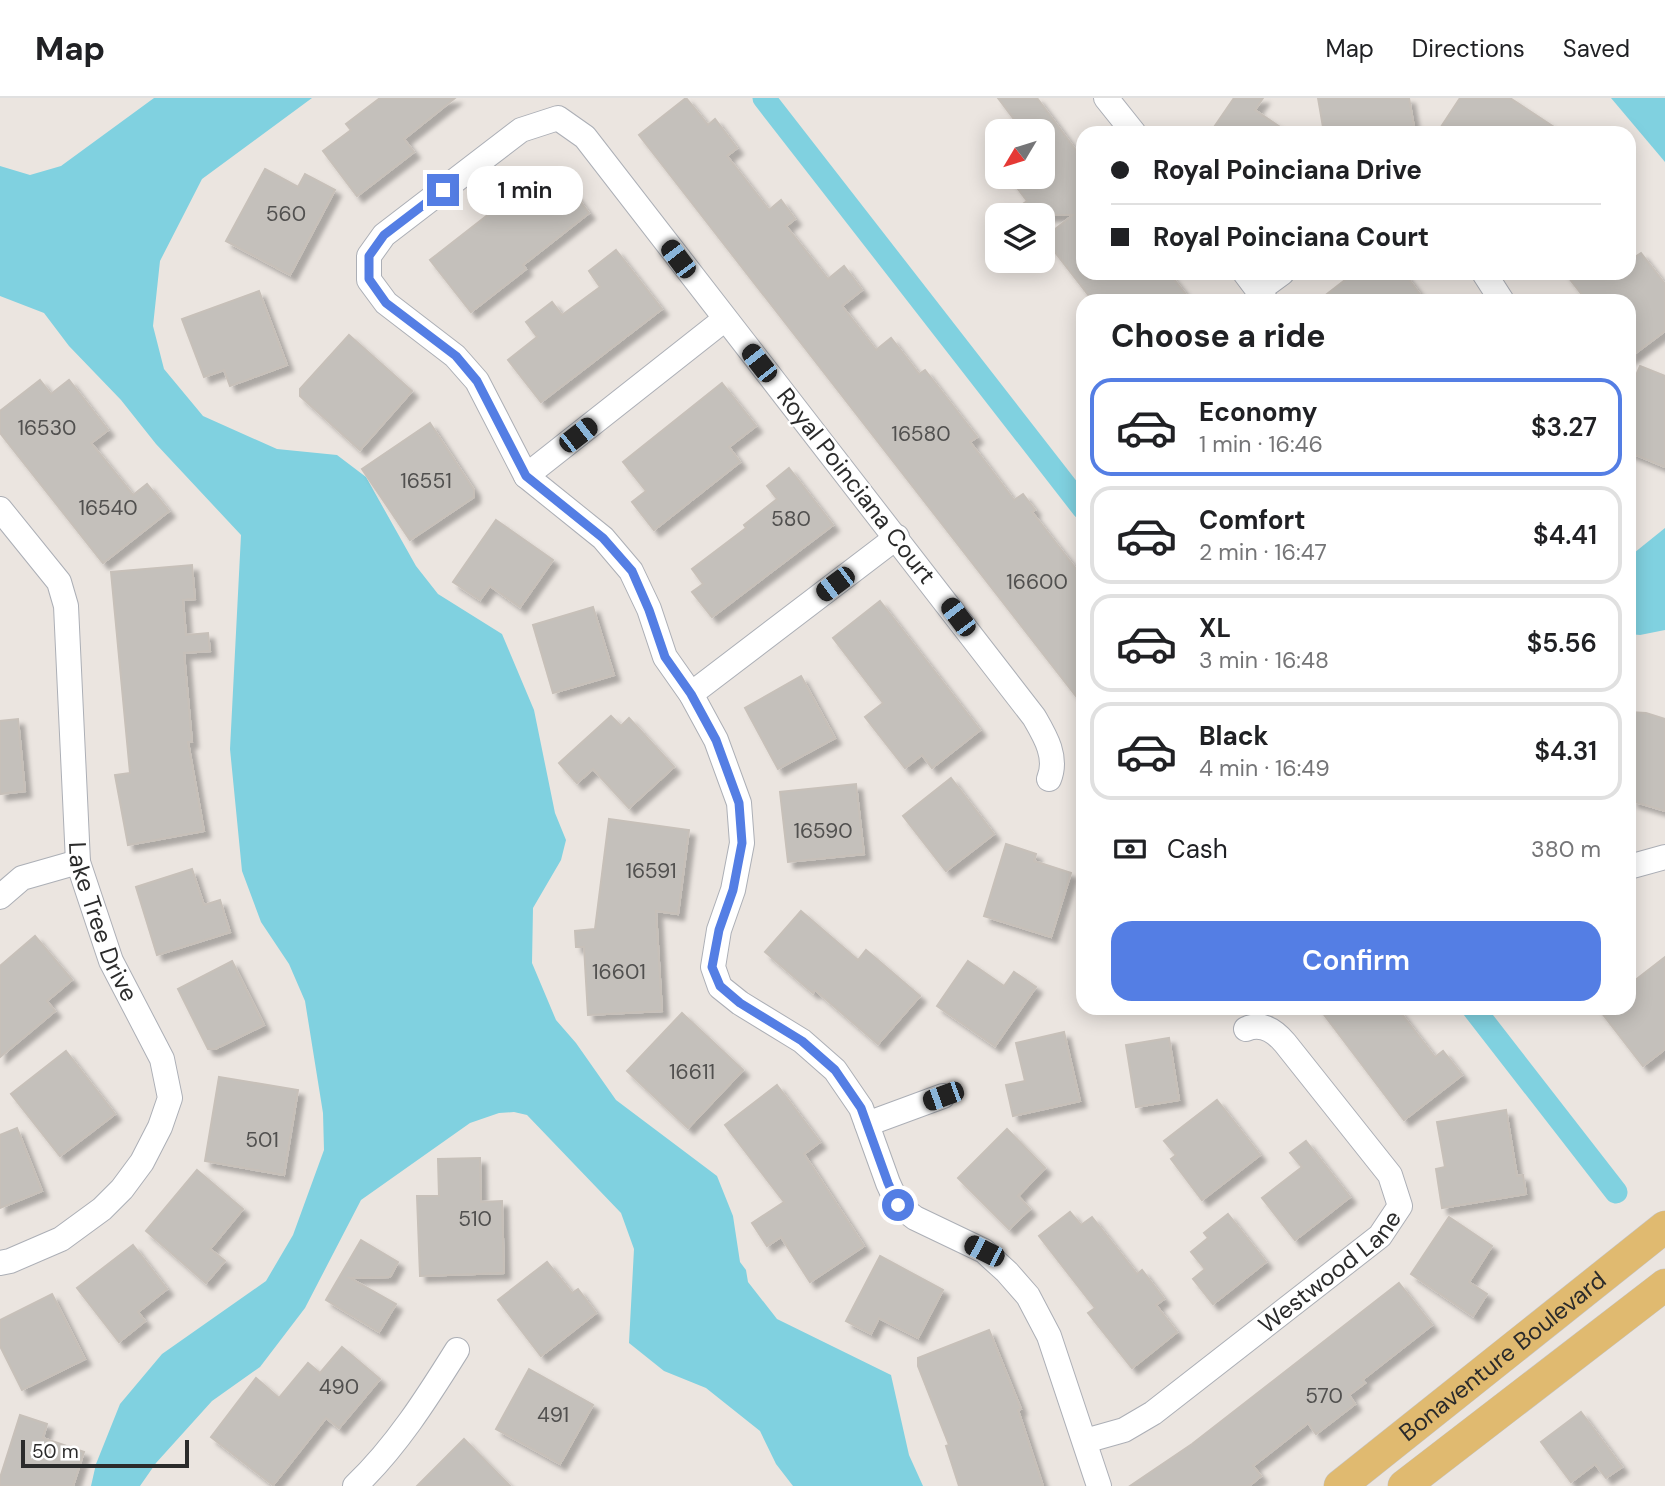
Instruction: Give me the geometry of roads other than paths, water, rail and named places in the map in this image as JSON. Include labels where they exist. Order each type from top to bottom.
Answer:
[{"type":"main road","name":"Bonaventure Boulevard","points":[[1340,1486],[1665,1227]]},
{"type":"main road","name":"Bonaventure Boulevard","points":[[1404,1486],[1665,1285]]},
{"type":"street","points":[[1106,98],[1128,126]]},
{"type":"street","name":"Royal Poinciana Court","points":[[526,476],[477,381],[456,356],[386,303],[369,279],[369,256],[384,235],[521,130],[558,118],[585,138],[1034,717],[1051,751],[1052,771],[1049,779]]},
{"type":"street","points":[[725,319],[526,476],[603,538],[632,571],[665,657],[691,694],[716,740],[739,803],[742,843],[733,890],[719,930],[712,967],[720,986],[740,1003],[802,1041],[835,1070],[861,1108],[898,1205],[915,1217],[984,1251],[1028,1296],[1049,1336],[1099,1486]]},
{"type":"street","name":"Lake Tree Drive","points":[[0,509],[58,582],[66,606],[78,862],[111,961],[162,1059],[170,1098],[142,1162],[122,1189],[102,1209],[61,1239],[0,1263]]},
{"type":"street","points":[[691,694],[897,537]]},
{"type":"street","points":[[1636,865],[1665,858]]},
{"type":"street","points":[[0,897],[22,878],[78,862]]},
{"type":"street","name":"Westwood Lane","points":[[1085,1441],[1124,1430],[1153,1413],[1380,1236],[1400,1206],[1390,1175],[1285,1043],[1270,1029],[1260,1026],[1246,1029]]},
{"type":"street","points":[[867,1124],[943,1096]]},
{"type":"street","points":[[355,1486],[374,1468],[426,1400],[457,1350]]},
{"type":"water","points":[[154,98],[312,98],[202,179],[160,261],[153,326],[164,369],[203,416],[277,449],[337,455],[366,477],[416,566],[438,594],[502,634],[534,710],[555,813],[566,840],[561,860],[533,908],[532,963],[556,1020],[576,1043],[616,1100],[717,1176],[733,1216],[740,1262],[746,1270],[748,1282],[777,1319],[891,1375],[909,1455],[923,1486],[793,1486],[776,1464],[760,1431],[706,1388],[664,1371],[629,1343],[634,1249],[621,1213],[527,1115],[514,1112],[499,1113],[470,1123],[361,1200],[305,1308],[260,1367],[212,1401],[156,1463],[140,1486],[91,1486],[96,1464],[120,1404],[162,1354],[266,1281],[293,1235],[324,1150],[323,1113],[305,1001],[289,964],[261,922],[242,871],[230,749],[241,535],[156,444],[121,400],[69,346],[44,313],[0,296],[0,166],[30,175],[61,166]]},
{"type":"water","points":[[1611,98],[1665,98],[1665,162],[1636,126]]},
{"type":"water","points":[[1665,528],[1665,630],[1636,635],[1636,551]]},
{"type":"waterway","points":[[764,98],[1076,499]]},
{"type":"waterway","points":[[1478,1015],[1616,1192]]}]
